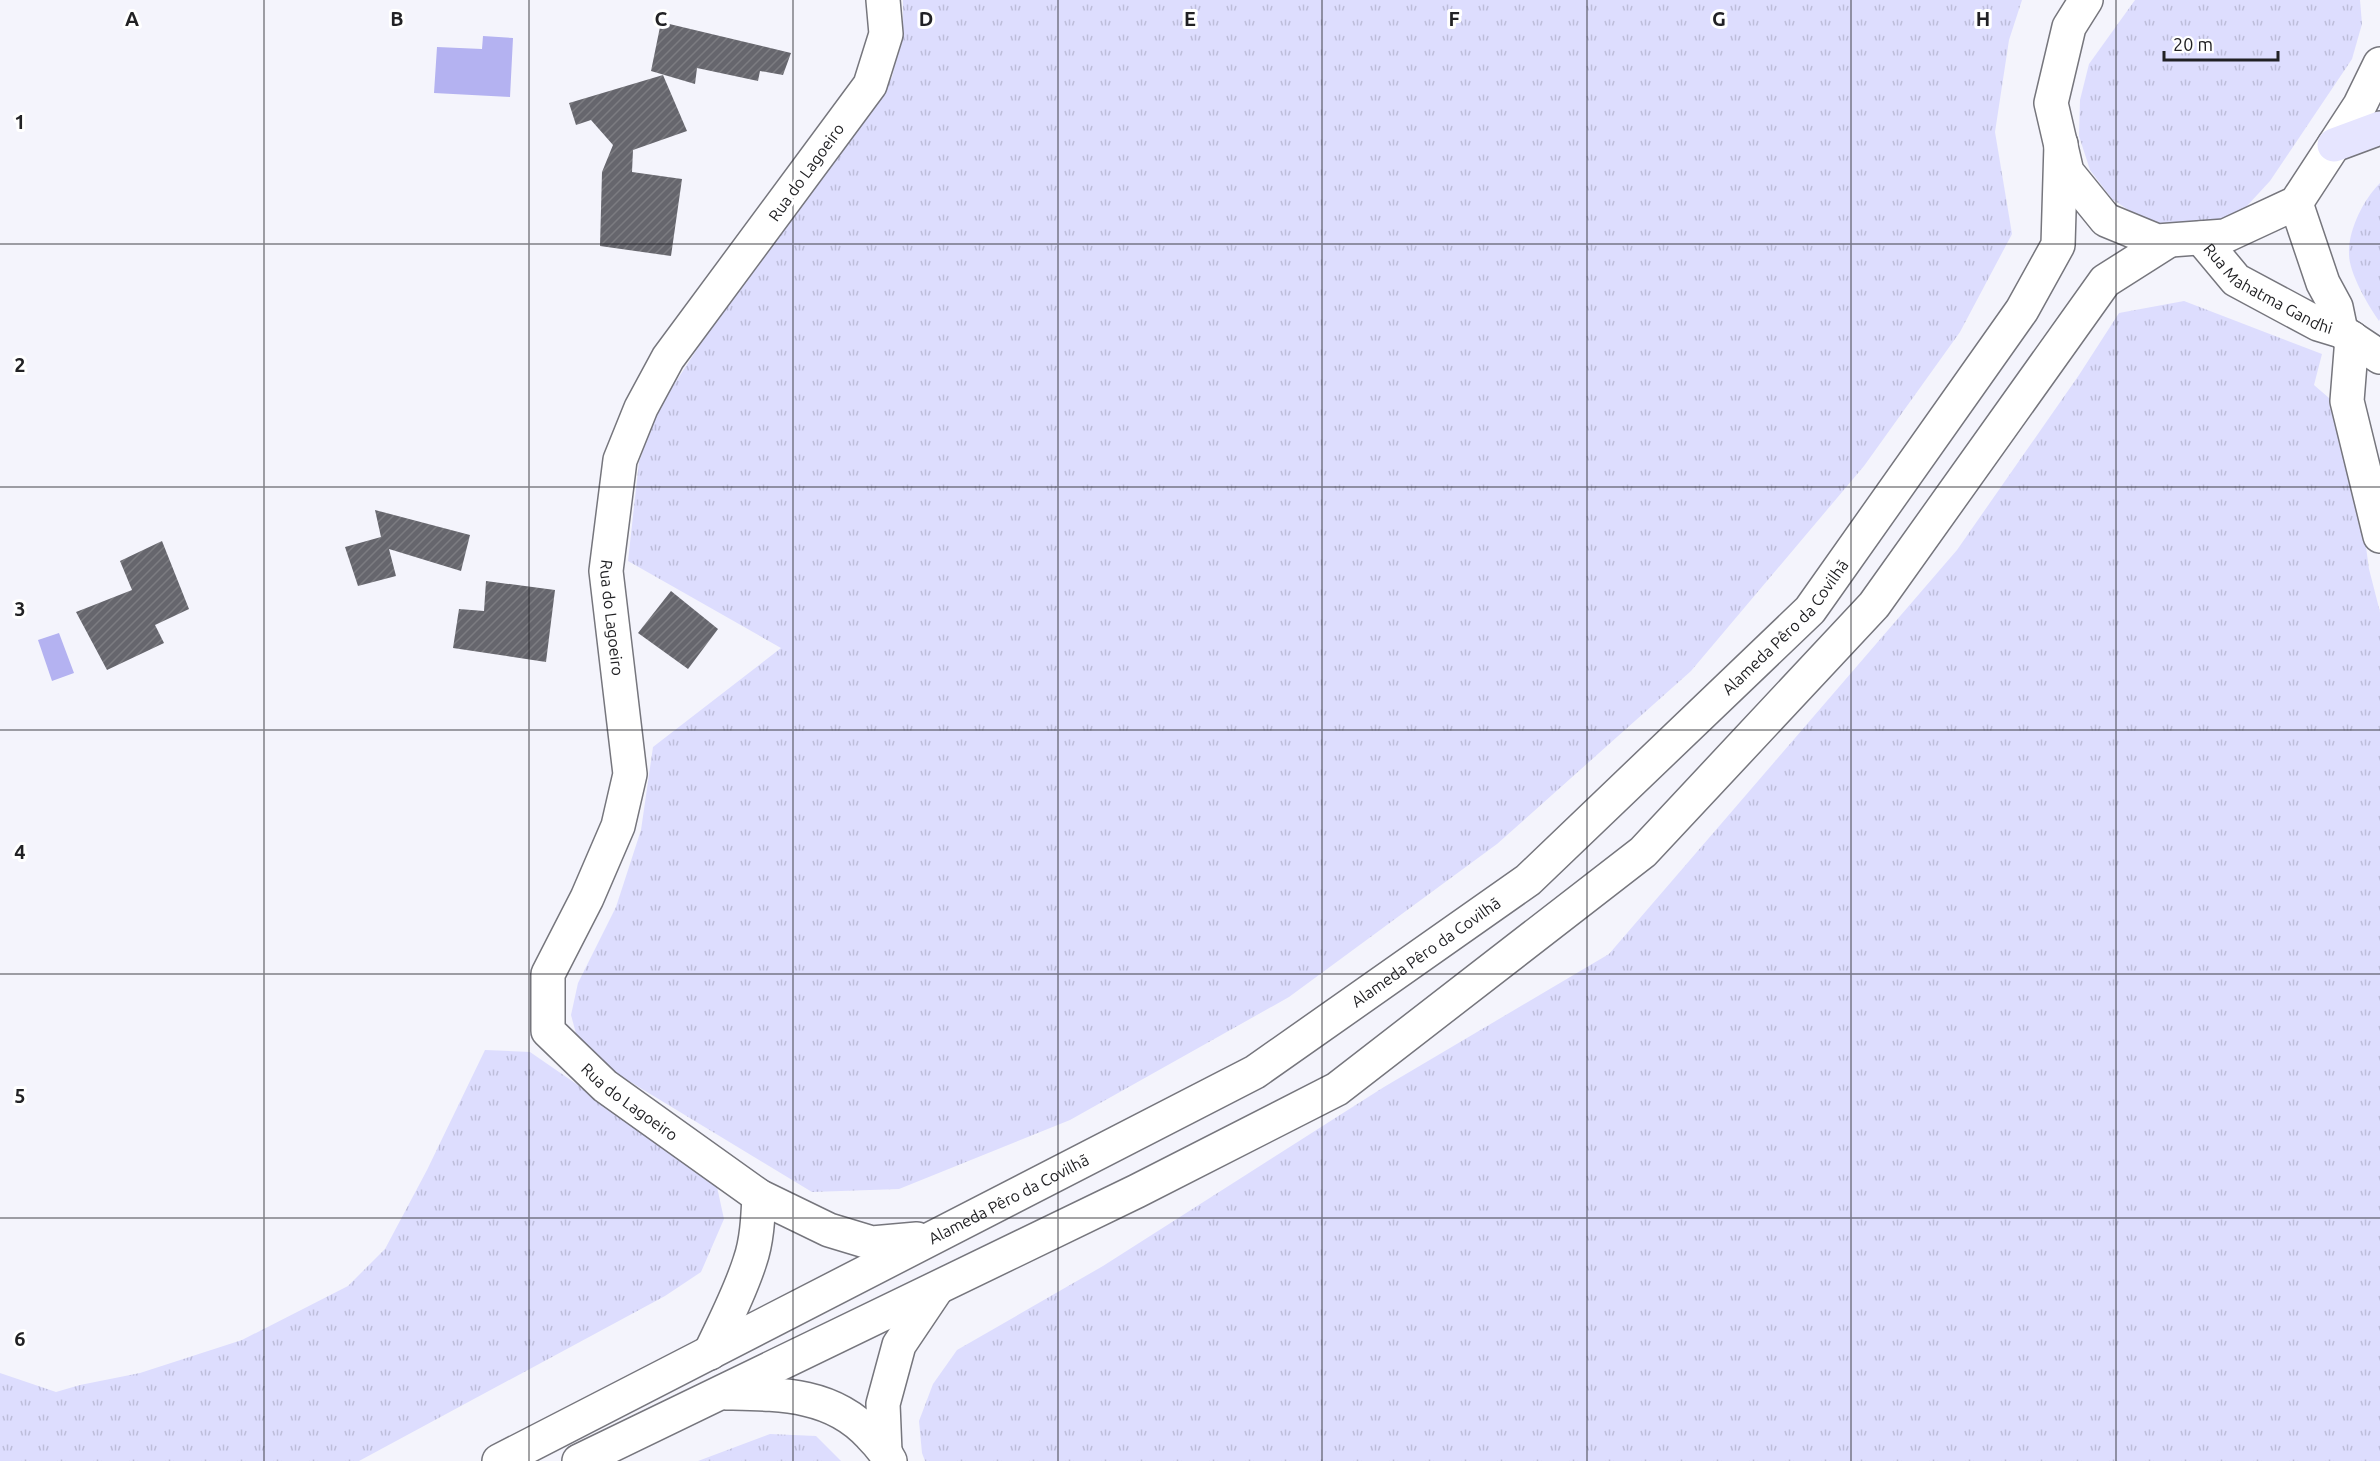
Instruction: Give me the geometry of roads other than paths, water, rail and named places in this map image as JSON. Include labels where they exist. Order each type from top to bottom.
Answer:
[{"type":"main road","points":[[2334,145],[2380,128]]},
{"type":"street","name":"Rua do Lagoeiro","points":[[883,0],[886,34],[870,85],[668,358],[641,408],[620,460],[606,571],[630,774],[618,826],[587,898],[548,974],[548,1031],[605,1086],[759,1196],[829,1230],[872,1243],[934,1237]]},
{"type":"street","points":[[2086,0],[2068,27],[2051,103],[2067,172],[2106,220],[2157,242],[2226,236],[2296,203],[2360,105],[2380,64]]},
{"type":"street","name":"Alameda Pêro da Covilhã","points":[[499,1461],[1256,1072],[1528,880],[1810,610],[2022,310],[2058,245],[2061,144]]},
{"type":"street","name":"Rua Mahatma Gandhi","points":[[2296,203],[2323,283],[2347,334]]},
{"type":"street","name":"Rua Mahatma Gandhi","points":[[2201,238],[2236,280],[2318,324],[2347,334],[2380,357]]},
{"type":"street","points":[[579,1461],[1137,1191],[1337,1089],[1643,852],[1874,605],[2105,281],[2168,241]]},
{"type":"street","points":[[2347,334],[2347,400],[2380,536]]},
{"type":"street","points":[[710,1353],[751,1260],[759,1196]]},
{"type":"street","points":[[888,1456],[883,1404],[899,1344],[938,1288]]},
{"type":"street","points":[[721,1393],[784,1394],[825,1403],[859,1423],[888,1456]]},
{"type":"water","points":[[483,36],[513,38],[510,97],[434,93],[437,47],[482,49]]},
{"type":"water","points":[[59,633],[74,673],[52,681],[38,640]]}]
